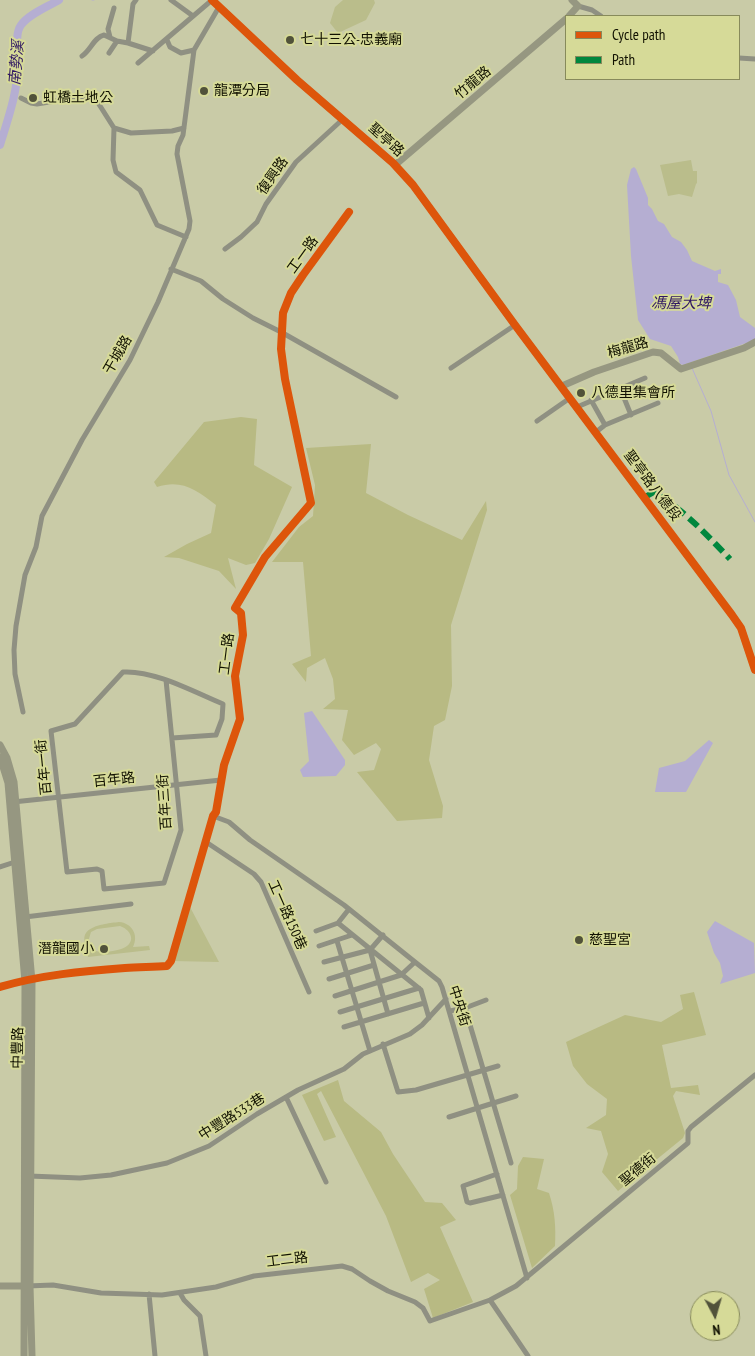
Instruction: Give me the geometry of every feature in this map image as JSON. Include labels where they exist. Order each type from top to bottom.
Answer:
[{"type":"street","points":[[128,42],[133,4],[136,0]]},
{"type":"street","points":[[170,0],[193,16]]},
{"type":"street","points":[[138,63],[212,0]]},
{"type":"street","name":"聖亭路","points":[[212,0],[297,80],[395,165],[413,185],[515,325]]},
{"type":"street","points":[[572,0],[578,6],[592,10],[600,15]]},
{"type":"street","points":[[570,15],[578,6]]},
{"type":"street","name":"干城路","points":[[23,712],[15,674],[14,650],[16,626],[25,575],[36,547],[42,516],[82,440],[130,360],[158,302],[190,226],[177,154],[178,146],[183,135],[194,50],[219,7]]},
{"type":"street","points":[[110,37],[108,28],[114,8]]},
{"type":"street","name":"竹龍路","points":[[395,165],[565,20]]},
{"type":"street","points":[[82,56],[99,36],[104,35],[117,41],[128,42],[153,51]]},
{"type":"street","points":[[167,40],[174,51],[181,53],[194,50]]},
{"type":"street","points":[[109,53],[117,41]]},
{"type":"street","points":[[740,58],[755,59]]},
{"type":"street","points":[[22,98],[37,104],[85,96],[95,98],[114,128],[113,160],[116,172],[140,190],[157,225],[186,237]]},
{"type":"street","name":"復興路","points":[[225,249],[257,222],[266,204],[296,162],[343,118]]},
{"type":"street","points":[[114,128],[131,133],[172,132],[184,128]]},
{"type":"street","name":"工一路","points":[[28,981],[78,973],[167,966],[171,961],[213,816],[216,812],[221,780],[240,719],[235,676],[243,635],[241,613],[235,608],[265,557],[312,504],[285,378],[281,349],[284,307],[291,293],[348,212]]},
{"type":"street","points":[[171,269],[202,281],[223,299],[253,318],[396,397]]},
{"type":"street","points":[[451,368],[515,325]]},
{"type":"street","name":"聖亭路八德段","points":[[515,325],[741,628],[755,670]]},
{"type":"street","name":"梅龍路","points":[[562,386],[594,372],[653,352],[661,353],[681,370],[736,351],[755,342]]},
{"type":"street","points":[[577,407],[646,378]]},
{"type":"street","points":[[620,388],[631,415]]},
{"type":"street","points":[[538,421],[570,398]]},
{"type":"street","points":[[591,400],[605,425]]},
{"type":"street","points":[[596,432],[605,425],[658,404]]},
{"type":"street","name":"百年一街","points":[[102,872],[97,869],[67,872],[50,732],[75,724],[123,672],[134,671],[166,680]]},
{"type":"street","points":[[166,680],[223,704],[222,720],[216,735],[172,738]]},
{"type":"street","name":"百年三街","points":[[102,872],[104,889],[164,883],[181,830],[166,680]]},
{"type":"street","name":"中豐路","points":[[0,745],[8,758],[14,782],[13,802],[28,981],[27,1286],[24,1356]]},
{"type":"street","name":"中豐路","points":[[0,758],[13,802]]},
{"type":"street","name":"百年路","points":[[13,802],[221,780]]},
{"type":"street","name":"中央街","points":[[213,816],[229,822],[250,840],[349,909],[438,981],[450,1011],[527,1278]]},
{"type":"street","name":"工一路150巷","points":[[206,842],[254,874],[261,882],[309,992]]},
{"type":"street","points":[[0,867],[18,861]]},
{"type":"street","points":[[23,917],[132,904]]},
{"type":"street","points":[[316,931],[338,923],[349,909]]},
{"type":"street","points":[[338,923],[421,990],[429,1018]]},
{"type":"street","points":[[319,946],[352,934]]},
{"type":"street","points":[[324,962],[370,950],[383,935]]},
{"type":"street","points":[[337,941],[370,1051]]},
{"type":"street","points":[[370,950],[388,1014]]},
{"type":"street","points":[[335,996],[401,975],[415,962]]},
{"type":"street","points":[[329,979],[374,965]]},
{"type":"street","points":[[0,987],[28,981]]},
{"type":"street","points":[[340,1012],[419,988]]},
{"type":"street","name":"中豐路533巷","points":[[27,1176],[80,1178],[111,1175],[167,1163],[209,1146],[286,1097],[344,1069],[370,1051],[410,1034],[429,1018],[446,999]]},
{"type":"street","points":[[450,1011],[465,1008],[486,1000]]},
{"type":"street","points":[[344,1027],[424,1003]]},
{"type":"street","points":[[465,1008],[480,1052],[483,1070],[512,1163]]},
{"type":"street","points":[[384,1044],[398,1092],[416,1090],[498,1066]]},
{"type":"street","name":"聖德街","points":[[527,1278],[688,1143],[688,1131],[691,1127],[755,1075]]},
{"type":"street","points":[[449,1117],[516,1096]]},
{"type":"street","points":[[286,1097],[326,1182]]},
{"type":"street","points":[[497,1174],[462,1186],[467,1202],[470,1203],[503,1195]]},
{"type":"street","name":"工二路","points":[[27,1286],[53,1285],[101,1292],[180,1293],[216,1287],[254,1276],[342,1266],[352,1268],[388,1290],[416,1302],[423,1308],[430,1322],[490,1300],[527,1278]]},
{"type":"street","points":[[0,1286],[27,1286]]},
{"type":"street","name":"中豐路","points":[[27,1286],[32,1356]]},
{"type":"street","points":[[180,1293],[184,1300],[200,1316],[206,1356]]},
{"type":"street","points":[[149,1294],[155,1356]]},
{"type":"street","points":[[490,1300],[528,1356]]},
{"type":"green space","points":[[343,0],[374,0],[375,3],[366,20],[338,33],[330,23],[335,7]]},
{"type":"green space","points":[[691,160],[693,171],[697,171],[697,183],[692,197],[679,194],[668,196],[660,165]]},
{"type":"green space","points":[[241,417],[257,419],[254,465],[292,487],[269,539],[255,563],[246,565],[228,558],[236,589],[219,571],[179,558],[164,557],[211,533],[216,505],[188,487],[174,484],[157,487],[154,482],[204,422]]},
{"type":"green space","points":[[371,444],[366,493],[408,515],[462,540],[486,501],[487,510],[451,625],[452,686],[445,720],[434,726],[429,760],[443,806],[442,818],[397,821],[357,772],[374,770],[381,749],[376,743],[354,755],[342,740],[348,710],[323,709],[335,699],[333,679],[325,658],[307,668],[306,682],[292,664],[311,656],[303,562],[272,562],[299,527],[313,516],[315,485],[306,448]]},
{"type":"green space","points":[[190,907],[219,962],[172,961]]},
{"type":"green space","points":[[119,922],[128,925],[133,930],[135,943],[133,947],[149,946],[150,950],[88,957],[87,952],[90,952],[85,944],[87,932],[91,928]],"holes":[[[123,927],[129,932],[131,937],[130,943],[124,948],[99,952],[90,946],[88,942],[91,932],[97,929]]]},
{"type":"green space","points":[[694,992],[706,1035],[662,1045],[671,1088],[698,1085],[700,1095],[676,1091],[673,1096],[685,1133],[683,1138],[618,1191],[602,1172],[608,1154],[601,1131],[586,1128],[606,1115],[607,1099],[587,1084],[573,1066],[566,1042],[625,1015],[661,1022],[683,1009],[680,995]]},
{"type":"green space","points":[[338,1080],[344,1101],[381,1132],[393,1154],[425,1202],[442,1203],[456,1220],[440,1227],[473,1302],[433,1318],[424,1289],[440,1280],[428,1273],[411,1282],[386,1216],[321,1091],[317,1094],[336,1137],[324,1141],[302,1095]]},
{"type":"green space","points":[[523,1157],[544,1159],[537,1189],[549,1193],[555,1219],[555,1246],[532,1268],[510,1195],[517,1189],[518,1166]]},
{"type":"water","name":"馮屋大埤","points":[[634,167],[648,198],[648,205],[658,221],[664,224],[672,237],[681,242],[692,261],[715,271],[721,269],[721,274],[718,274],[718,282],[728,285],[736,300],[740,317],[755,328],[755,340],[683,365],[680,364],[671,346],[650,339],[638,320],[631,256],[627,185],[631,169]]},
{"type":"water","points":[[312,711],[345,760],[345,765],[336,776],[303,777],[300,770],[309,761],[304,713]]},
{"type":"water","points":[[709,740],[713,743],[686,792],[655,792],[659,768],[685,761]]},
{"type":"water","points":[[715,921],[754,943],[755,973],[720,984],[723,976],[720,963],[714,953],[707,932]]},
{"type":"waterway","name":"南勢溪","points":[[0,145],[12,105],[18,73],[17,39],[19,29],[29,17],[59,0]]},
{"type":"waterway","points":[[692,368],[711,411],[729,475],[755,522]]},
{"type":"marked path","points":[[645,497],[654,492],[676,507],[730,559]]},
{"type":"cycle path","points":[[212,0],[297,80],[393,163],[413,185],[732,615],[741,628],[755,670]]},
{"type":"cycle path","points":[[0,987],[62,974],[167,966],[171,961],[213,816],[216,812],[224,765],[240,719],[235,676],[243,635],[241,613],[235,608],[265,557],[311,503],[285,379],[281,349],[283,313],[291,293],[349,212]]},
{"type":"place","name":"七十三公-忠義廟","points":[[290,40]]},
{"type":"place","name":"龍潭分局","points":[[204,91]]},
{"type":"place","name":"虹橋土地公","points":[[33,98]]},
{"type":"place","name":"八德里集會所","points":[[581,393]]},
{"type":"place","name":"慈聖宮","points":[[579,940]]},
{"type":"place","name":"潛龍國小","points":[[104,949]]}]
